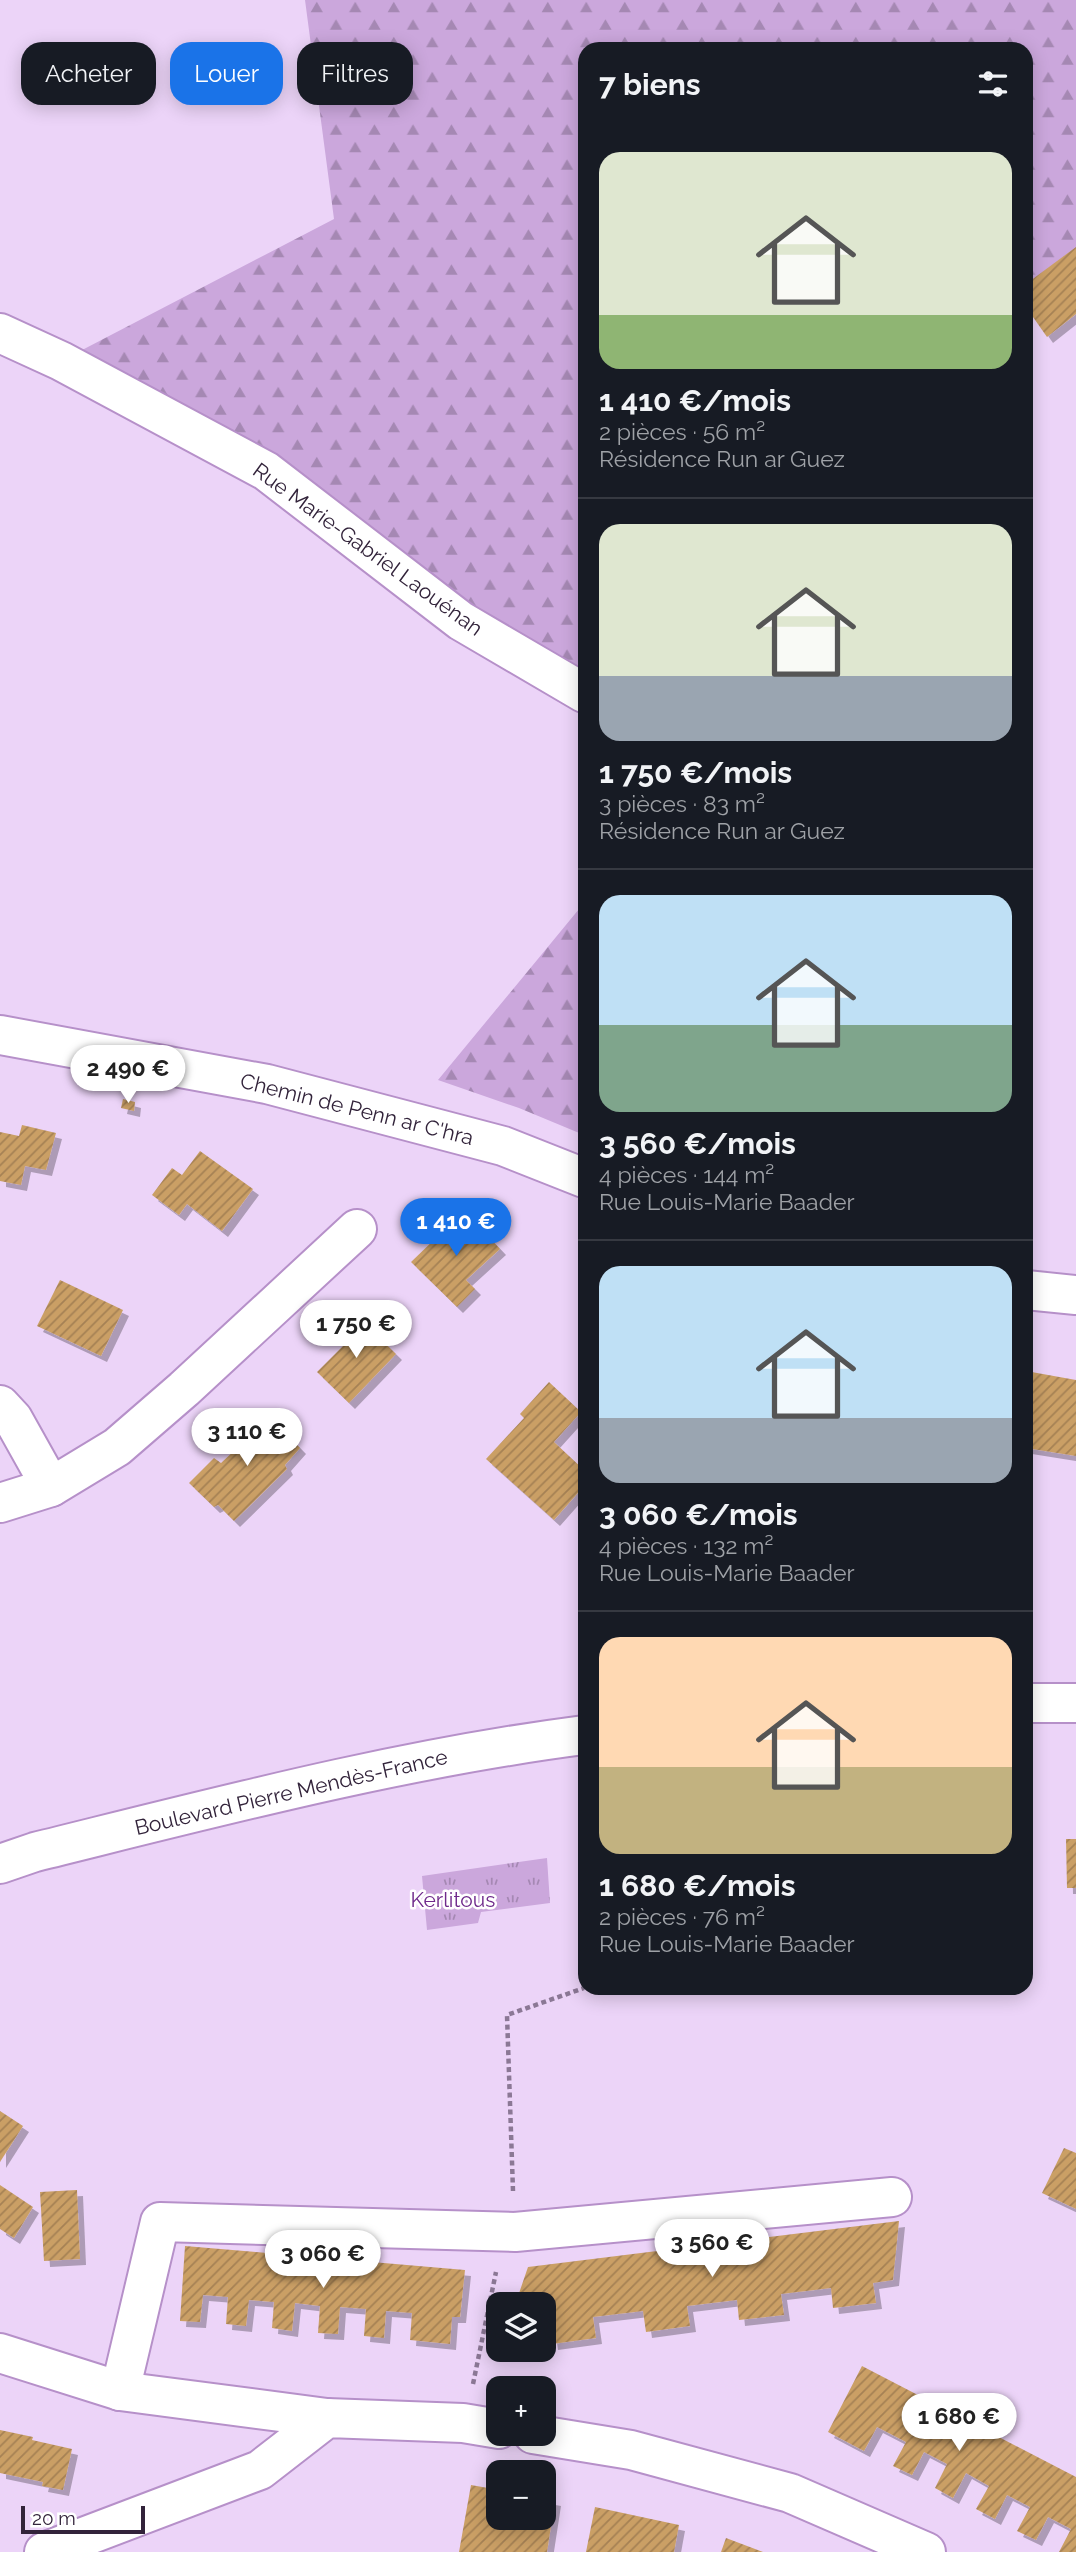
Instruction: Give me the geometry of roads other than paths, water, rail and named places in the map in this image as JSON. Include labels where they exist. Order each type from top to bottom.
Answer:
[{"type":"street","name":"Rue Marie-Gabriel Laouénan","points":[[0,333],[61,361],[266,471],[461,621],[578,689]]},
{"type":"street","name":"Chemin de Penn ar C'hra","points":[[0,1035],[267,1084],[503,1146],[578,1176]]},
{"type":"street","points":[[0,1503],[51,1487],[117,1447],[184,1389],[357,1228]]},
{"type":"street","points":[[1033,1291],[1076,1295]]},
{"type":"street","points":[[0,1405],[13,1419],[51,1487]]},
{"type":"street","points":[[1033,1703],[1076,1703]]},
{"type":"street","name":"Boulevard Pierre Mendès-France","points":[[0,1864],[35,1852],[305,1785],[495,1747],[578,1736]]},
{"type":"street","points":[[120,2391],[160,2222],[507,2247],[892,2197]]},
{"type":"street","points":[[0,2353],[120,2391],[327,2417],[463,2423],[486,2427]]},
{"type":"street","points":[[44,2552],[260,2470],[327,2417]]},
{"type":"street","points":[[556,2438],[631,2450],[790,2493],[926,2552]]},
{"type":"park label","name":"Kerlitous","points":[[453,1899]]}]
